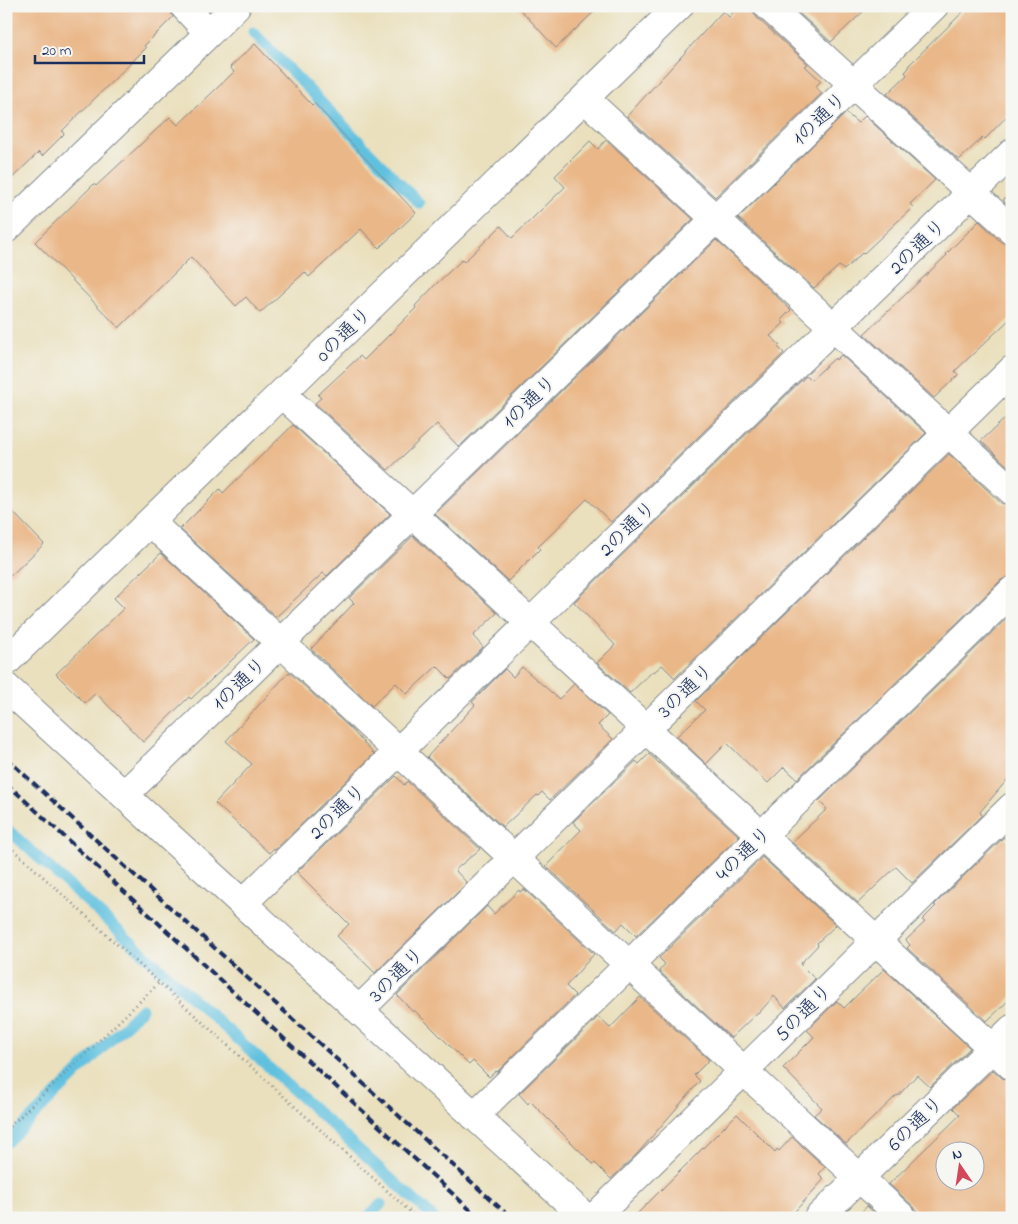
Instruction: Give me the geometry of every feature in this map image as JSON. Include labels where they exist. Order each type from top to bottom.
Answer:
[{"type":"street","points":[[184,6],[209,33]]},
{"type":"street","points":[[6,229],[236,6]]},
{"type":"street","name":"0の通り","points":[[6,662],[680,6]]},
{"type":"street","points":[[768,6],[1012,230]]},
{"type":"street","name":"1の通り","points":[[124,795],[934,6]]},
{"type":"street","points":[[585,99],[1012,491]]},
{"type":"street","name":"2の通り","points":[[242,904],[1012,153]]},
{"type":"street","name":"3の通り","points":[[359,1010],[1012,370]]},
{"type":"street","points":[[282,394],[1012,1066]]},
{"type":"street","points":[[150,522],[904,1218]]},
{"type":"street","name":"4の通り","points":[[474,1116],[1012,591]]},
{"type":"street","points":[[6,687],[586,1218]]},
{"type":"street","name":"5の通り","points":[[594,1218],[1012,807]]},
{"type":"street","name":"6の通り","points":[[818,1218],[1012,1028]]},
{"type":"path","points":[[6,843],[417,1218]]},
{"type":"path","points":[[6,1130],[159,982]]},
{"type":"building","points":[[6,6],[169,6],[173,17],[144,46],[146,48],[62,131],[64,134],[42,156],[39,152],[6,184]]},
{"type":"building","points":[[517,6],[600,6],[556,48]]},
{"type":"building","points":[[739,6],[753,6],[753,11],[757,18],[808,64],[805,66],[821,81],[815,87],[822,93],[715,197],[627,116],[723,11],[729,17]]},
{"type":"building","points":[[791,6],[869,6],[831,42]]},
{"type":"building","points":[[969,6],[1012,6],[1012,111],[985,139],[983,137],[959,160],[887,94],[907,75],[905,72],[909,68],[908,66]]},
{"type":"building","points":[[255,44],[312,105],[314,103],[416,213],[379,248],[361,229],[309,277],[305,272],[260,313],[246,297],[236,306],[191,257],[119,328],[35,242],[94,184],[96,186],[170,117],[178,125],[234,72],[230,67]]},
{"type":"building","points":[[846,113],[858,123],[865,116],[935,180],[910,204],[913,207],[863,254],[844,270],[839,266],[814,288],[738,218]]},
{"type":"building","points":[[606,140],[693,219],[459,447],[437,424],[388,470],[315,403],[321,398],[318,395],[360,356],[364,360],[416,308],[415,306],[436,284],[462,260],[464,262],[501,226],[512,238],[565,187],[555,176],[590,141],[598,149]]},
{"type":"building","points":[[1012,191],[1012,209],[1003,200]]},
{"type":"building","points":[[979,221],[1001,242],[1012,245],[1012,317],[955,371],[958,375],[934,398],[864,334],[947,255]]},
{"type":"building","points":[[716,240],[791,310],[781,320],[784,323],[770,336],[780,345],[778,347],[784,353],[611,522],[587,499],[538,547],[540,549],[508,581],[435,514]]},
{"type":"building","points":[[841,355],[926,433],[675,678],[662,665],[630,693],[597,663],[615,645],[574,602],[806,376],[811,380],[835,358],[836,360]]},
{"type":"building","points":[[1012,412],[1012,470],[981,441]]},
{"type":"building","points":[[293,425],[390,514],[327,576],[323,573],[276,617],[180,529],[220,489],[223,493]]},
{"type":"building","points":[[949,454],[1001,503],[1012,506],[1012,576],[1001,580],[797,779],[784,767],[768,783],[727,743],[706,764],[677,736],[705,710],[696,701]]},
{"type":"building","points":[[6,505],[44,544],[6,580]]},
{"type":"building","points":[[413,536],[497,613],[473,636],[483,647],[450,679],[437,666],[407,694],[396,683],[372,706],[311,649],[354,603],[349,598]]},
{"type":"building","points":[[161,553],[254,639],[191,699],[189,697],[143,742],[96,693],[85,703],[56,674],[124,608],[114,598]]},
{"type":"building","points":[[1012,613],[1012,774],[980,812],[982,815],[912,883],[896,867],[858,903],[792,842],[827,809],[819,801]]},
{"type":"building","points":[[522,667],[559,699],[574,684],[608,715],[598,725],[613,739],[550,800],[542,792],[503,827],[427,757],[475,705],[472,702],[505,669],[513,677]]},
{"type":"building","points":[[289,672],[350,728],[374,754],[275,850],[274,848],[269,853],[215,803],[252,764],[226,741]]},
{"type":"building","points":[[649,754],[739,836],[636,936],[623,923],[616,931],[546,866],[581,830],[573,822],[636,761],[639,764]]},
{"type":"building","points":[[396,776],[404,785],[407,781],[480,849],[455,870],[467,883],[375,973],[337,936],[349,924],[297,872]]},
{"type":"building","points":[[1004,837],[1012,845],[1012,997],[987,1021],[907,948],[910,945],[906,940],[925,922],[922,920],[936,906],[934,905]]},
{"type":"building","points":[[762,857],[836,925],[817,943],[818,945],[800,964],[815,979],[785,1008],[774,996],[758,1014],[731,1038],[659,971],[665,964],[659,958]]},
{"type":"building","points":[[524,889],[594,954],[566,986],[575,995],[497,1072],[489,1077],[473,1061],[469,1065],[397,995],[487,906],[494,914],[519,890],[520,892]]},
{"type":"building","points":[[884,969],[970,1048],[930,1087],[917,1075],[898,1096],[846,1144],[814,1115],[822,1108],[783,1068],[814,1037],[807,1030],[837,1001],[844,1008]]},
{"type":"building","points":[[640,997],[709,1060],[694,1075],[700,1081],[637,1154],[611,1179],[595,1163],[593,1164],[530,1101],[528,1104],[519,1094],[598,1017],[610,1028]]},
{"type":"building","points":[[993,1070],[1002,1078],[1012,1081],[1012,1218],[918,1218],[918,1213],[914,1207],[889,1184],[960,1115],[953,1108]]},
{"type":"building","points":[[737,1114],[775,1152],[777,1149],[779,1151],[792,1137],[825,1167],[819,1174],[824,1179],[789,1218],[633,1218]]},
{"type":"building","points":[[867,1206],[880,1218],[856,1218]]},
{"type":"waterway","points":[[253,32],[419,203]]},
{"type":"waterway","points":[[6,828],[434,1218]]},
{"type":"waterway","points":[[6,1143],[142,1009]]},
{"type":"waterway","points":[[367,1218],[381,1204]]},
{"type":"railway","points":[[6,758],[511,1218]]},
{"type":"railway","points":[[6,783],[479,1218]]}]
